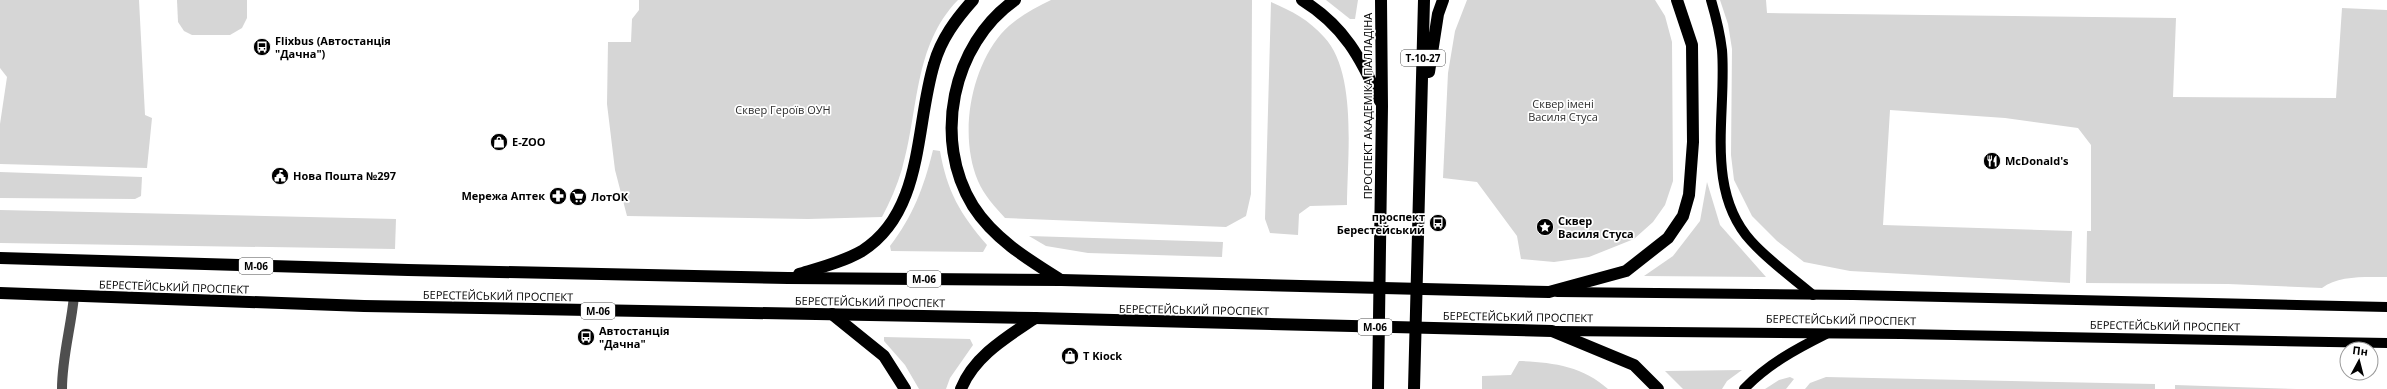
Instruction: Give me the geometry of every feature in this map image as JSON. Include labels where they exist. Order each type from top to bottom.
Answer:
[{"type":"highway","points":[[788,278],[861,252],[876,241],[887,226],[904,200],[914,170],[929,84],[941,44],[951,27],[973,0]]},
{"type":"highway","points":[[1015,0],[987,25],[974,44],[963,65],[953,112],[952,134],[956,159],[963,185],[973,206],[994,231],[1034,263],[1060,280]]},
{"type":"highway","points":[[1302,0],[1314,7],[1344,34],[1362,60],[1382,106]]},
{"type":"highway","name":"ПРОСПЕКТ АКАДЕМІКА ПАЛЛАДІНА","points":[[1378,389],[1382,106],[1381,0]]},
{"type":"highway","name":"Т-10-27","points":[[1414,389],[1424,0]]},
{"type":"highway","points":[[1422,116],[1438,14],[1443,0]]},
{"type":"highway","points":[[1549,292],[1626,271],[1668,238],[1683,216],[1689,195],[1693,142],[1692,45],[1677,0]]},
{"type":"highway","name":"БЕРЕСТЕЙСЬКИЙ ПРОСПЕКТ","points":[[0,258],[415,270],[788,278],[1060,280],[1549,292]]},
{"type":"highway","name":"БЕРЕСТЕЙСЬКИЙ ПРОСПЕКТ","points":[[0,293],[372,306],[1035,318],[1198,324],[1552,331]]},
{"type":"highway","points":[[832,314],[884,356],[906,389]]},
{"type":"highway","points":[[961,389],[977,363],[988,351],[1035,318]]},
{"type":"highway","points":[[1552,331],[1634,365],[1658,389]]},
{"type":"main road","points":[[1711,0],[1718,26],[1722,52],[1722,170],[1727,196],[1735,217],[1751,241],[1813,295]]},
{"type":"main road","name":"БЕРЕСТЕЙСЬКИЙ ПРОСПЕКТ","points":[[1549,292],[1813,295],[2387,308]]},
{"type":"main road","name":"БЕРЕСТЕЙСЬКИЙ ПРОСПЕКТ","points":[[1552,331],[1828,333],[2387,343]]},
{"type":"main road","points":[[1744,389],[1757,376],[1789,353],[1828,333]]},
{"type":"street","points":[[62,389],[64,352],[70,331],[74,296]]},
{"type":"green space","points":[[0,0],[139,0],[145,115],[152,118],[147,168],[0,164],[0,124],[7,77],[0,68]]},
{"type":"green space","points":[[177,0],[247,0],[247,18],[242,28],[230,35],[192,35],[184,31],[178,22]]},
{"type":"green space","name":"Сквер Героїв ОУН","points":[[639,0],[958,0],[943,18],[925,58],[902,169],[893,194],[882,217],[808,219],[627,216],[615,170],[607,104],[608,42],[631,42],[632,19],[639,10]]},
{"type":"green space","points":[[1051,0],[1252,0],[1251,194],[1246,216],[1226,227],[1005,218],[1001,214],[980,186],[972,163],[969,144],[969,124],[975,85],[990,49],[1006,28],[1031,10]]},
{"type":"green space","points":[[1326,0],[1358,0],[1355,19],[1350,19]]},
{"type":"green space","name":"Сквер імені Василя Стуса","points":[[1467,0],[1655,0],[1665,16],[1672,42],[1673,181],[1665,205],[1653,222],[1634,239],[1589,257],[1554,262],[1521,259],[1517,236],[1477,182],[1443,178],[1448,73],[1455,31]]},
{"type":"green space","points":[[1720,0],[1766,0],[1767,13],[2176,18],[2173,97],[2336,98],[2342,8],[2387,10],[2387,277],[2344,279],[2322,288],[2228,284],[2086,283],[2087,231],[2091,231],[2091,145],[2078,128],[2005,118],[1890,110],[1883,225],[2072,231],[2070,283],[1850,271],[1804,262],[1777,241],[1752,216],[1734,180],[1731,155],[1732,49],[1728,24]]},
{"type":"green space","points":[[1271,2],[1300,16],[1324,37],[1335,53],[1342,72],[1346,94],[1349,141],[1347,205],[1310,206],[1299,214],[1298,235],[1270,233],[1265,219]]},
{"type":"green space","points":[[933,150],[940,151],[946,178],[956,201],[969,223],[987,245],[983,252],[891,251],[890,246],[905,224],[922,189]]},
{"type":"green space","points":[[0,172],[142,177],[141,196],[135,199],[0,198]]},
{"type":"green space","points":[[1707,182],[1720,225],[1766,277],[1644,276],[1673,256],[1700,221]]},
{"type":"green space","points":[[0,210],[396,219],[395,249],[0,243]]},
{"type":"green space","points":[[1029,236],[1223,242],[1222,257],[1088,253],[1046,246]]},
{"type":"green space","points":[[884,337],[970,339],[973,345],[950,378],[946,389],[919,389],[905,365],[884,341]]},
{"type":"green space","points":[[1519,361],[1555,364],[1577,370],[1598,381],[1608,389],[1482,389],[1482,376],[1511,375]]},
{"type":"green space","points":[[1742,370],[1727,381],[1722,389],[1683,389],[1665,371]]},
{"type":"green space","points":[[1790,377],[1794,379],[1786,389],[1765,389],[1779,380]]},
{"type":"green space","points":[[1826,377],[2155,384],[2155,389],[1805,389],[1810,383]]},
{"type":"green space","points":[[2175,385],[2297,389],[2175,389]]},
{"type":"place","name":"Flixbus (Автостанція \"Дачна\")","points":[[262,47]]},
{"type":"place","name":"E-ZOO","points":[[499,142]]},
{"type":"place","name":"McDonald's","points":[[1992,161]]},
{"type":"place","name":"Нова Пошта №297","points":[[280,176]]},
{"type":"place","name":"Мережа Аптек","points":[[558,196]]},
{"type":"place","name":"ЛотОК","points":[[578,197]]},
{"type":"place","name":"проспект Берестейський","points":[[1438,223]]},
{"type":"place","name":"Сквер Василя Стуса","points":[[1545,227]]},
{"type":"place","name":"Автостанція \"Дачна\"","points":[[586,337]]},
{"type":"place","name":"T Kiock","points":[[1070,356]]}]
